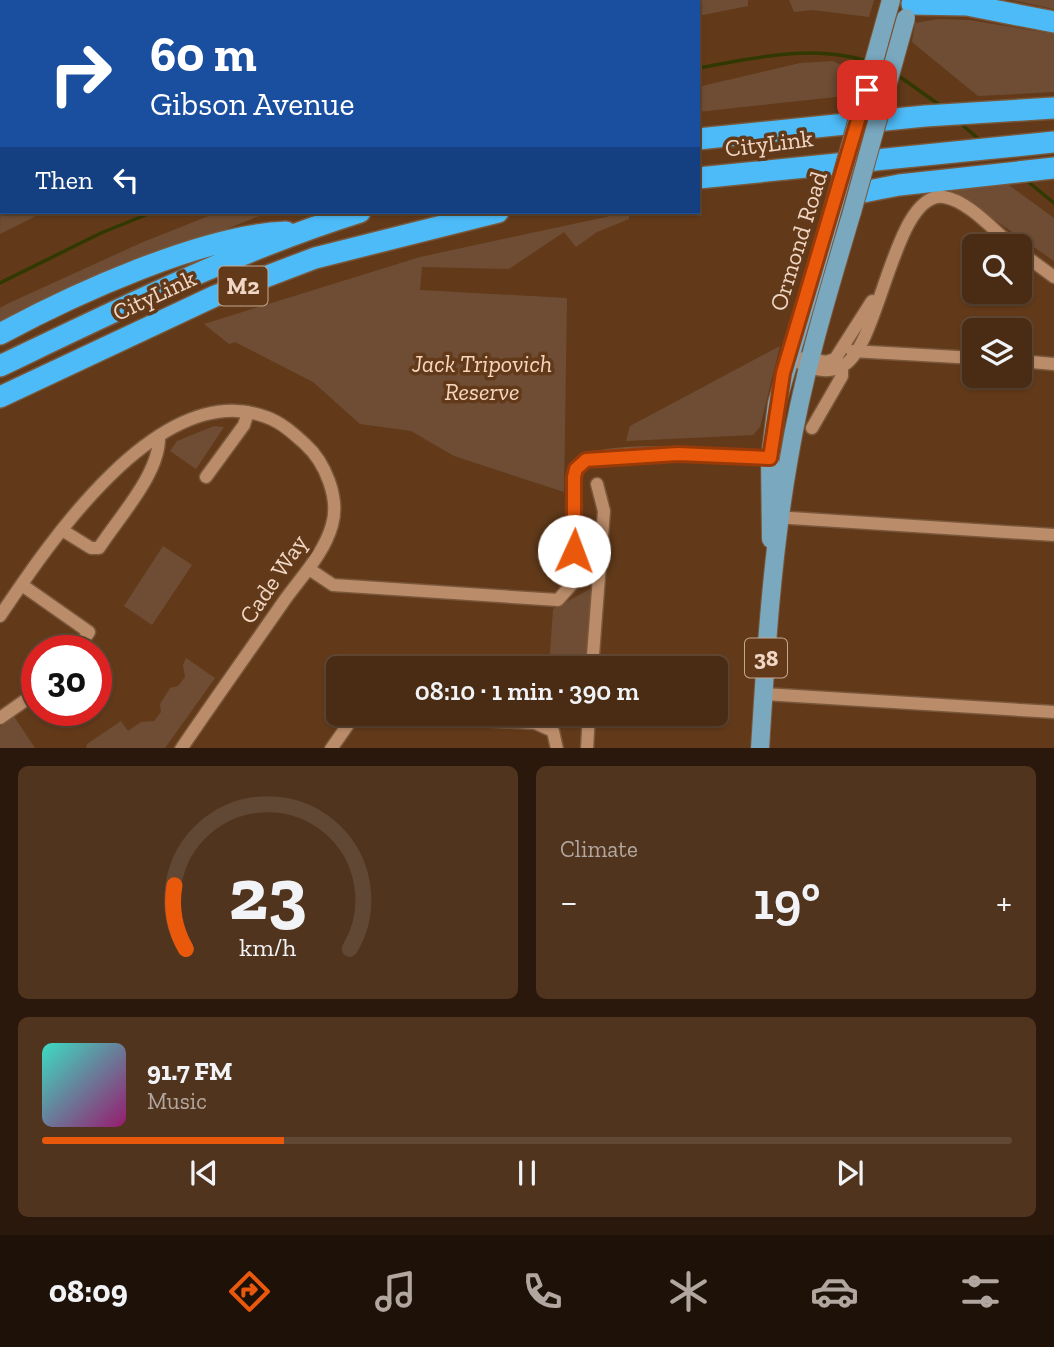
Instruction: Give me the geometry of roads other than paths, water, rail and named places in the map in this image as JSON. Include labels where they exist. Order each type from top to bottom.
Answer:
[{"type":"highway","points":[[900,7],[963,3],[1054,22]]},
{"type":"highway","name":"CityLink","points":[[700,139],[925,116],[1054,107]]},
{"type":"highway","name":"CityLink","points":[[700,178],[1054,142]]},
{"type":"highway","points":[[856,165],[899,185]]},
{"type":"highway","points":[[855,202],[899,185],[1053,168]]},
{"type":"highway","name":"CityLink","points":[[0,366],[124,307],[300,231],[354,214]]},
{"type":"highway","name":"CityLink","points":[[0,397],[215,296],[302,263],[490,214]]},
{"type":"highway","points":[[0,334],[71,299],[163,262],[254,233],[300,231]]},
{"type":"main road","name":"Ormond Road","points":[[786,365],[831,215],[856,165],[900,7]]},
{"type":"main road","name":"Ormond Road","points":[[809,363],[855,202],[856,165]]},
{"type":"main road","name":"38","points":[[779,459],[809,363]]},
{"type":"main road","name":"38","points":[[760,748],[786,365]]},
{"type":"street","points":[[809,363],[831,370],[842,366],[857,351],[882,286],[918,207],[926,200],[939,197],[964,206],[998,234]]},
{"type":"street","points":[[1032,261],[1054,277]]},
{"type":"street","points":[[786,365],[826,362],[841,352],[882,286]]},
{"type":"street","points":[[841,352],[962,357]]},
{"type":"street","points":[[1032,362],[1054,364]]},
{"type":"street","points":[[812,428],[843,373],[842,366]]},
{"type":"street","name":"Cade Way","points":[[0,616],[96,488],[133,454],[189,421],[222,411],[248,412],[279,424],[317,454],[331,487],[333,523],[309,569],[181,748]]},
{"type":"street","points":[[206,477],[244,425],[248,412]]},
{"type":"street","points":[[62,530],[91,548],[99,548],[151,470],[159,453],[159,437]]},
{"type":"street","points":[[309,569],[333,585],[558,600],[572,584],[576,469],[586,460],[678,454],[779,459]]},
{"type":"street","points":[[593,656],[604,511],[597,484]]},
{"type":"street","points":[[776,517],[1054,535]]},
{"type":"street","points":[[22,585],[89,632],[87,635]]},
{"type":"street","points":[[764,694],[1054,712]]},
{"type":"street","points":[[0,718],[21,703]]},
{"type":"street","points":[[331,748],[354,716],[535,723],[553,731],[557,748]]},
{"type":"street","points":[[587,748],[588,726]]},
{"type":"waterway","points":[[700,68],[804,53],[846,56],[867,61]]},
{"type":"waterway","points":[[896,74],[941,106]]},
{"type":"waterway","points":[[960,123],[981,141]]},
{"type":"waterway","points":[[1026,180],[1054,203]]},
{"type":"waterway","points":[[0,283],[101,233],[148,214]]},
{"type":"park label","name":"Jack Tripovich Reserve","points":[[482,377]]}]
